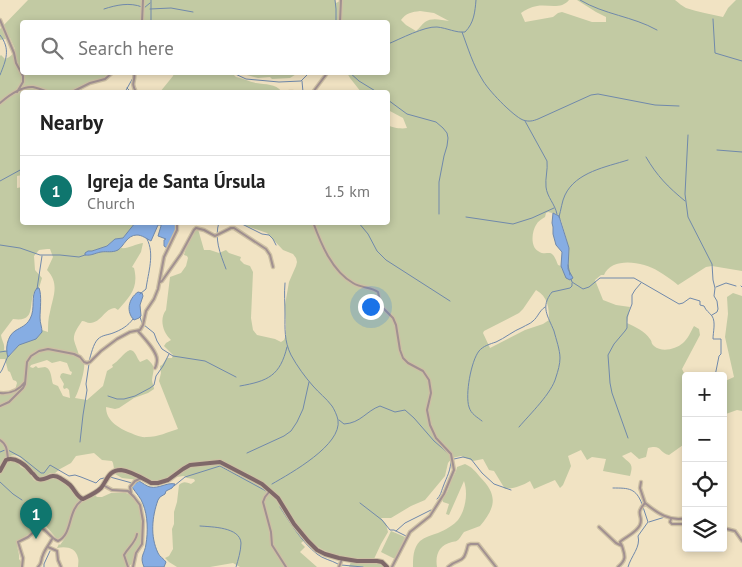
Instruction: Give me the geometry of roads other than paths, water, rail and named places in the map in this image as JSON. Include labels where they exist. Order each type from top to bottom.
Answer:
[{"type":"street","points":[[142,0],[142,20]]},
{"type":"street","points":[[340,20],[341,0]]},
{"type":"street","points":[[0,20],[20,70]]},
{"type":"street","points":[[17,92],[23,82],[22,75]]},
{"type":"street","points":[[76,90],[90,83],[105,79],[110,75]]},
{"type":"street","points":[[134,75],[132,84],[135,90]]},
{"type":"street","points":[[314,90],[326,75]]},
{"type":"street","points":[[20,90],[32,87],[42,90]]},
{"type":"street","points":[[0,103],[5,98],[20,90]]},
{"type":"street","points":[[0,406],[9,402],[24,386],[27,362],[39,351],[48,349],[74,354],[87,363],[117,339],[130,332],[138,331],[146,311],[154,299],[160,282],[164,257],[177,230],[177,225]]},
{"type":"street","points":[[314,225],[324,250],[341,274],[360,287],[374,289],[378,292],[381,306],[393,318],[396,325],[403,358],[408,363],[424,370],[427,375],[431,390],[427,410],[430,425],[436,438],[451,454],[452,458],[454,473],[446,491],[430,516],[410,532],[392,567]]},
{"type":"street","points":[[160,282],[182,254],[196,228],[214,236],[234,228],[268,250],[273,267]]},
{"type":"street","points":[[138,331],[157,356],[158,360],[155,368]]},
{"type":"street","points":[[0,393],[15,390],[25,382]]},
{"type":"street","points":[[0,440],[6,447],[8,458]]},
{"type":"street","points":[[0,471],[8,458]]},
{"type":"street","points":[[8,458],[16,459],[39,479],[52,475],[59,477],[69,483],[79,498],[83,499]]},
{"type":"street","points":[[22,567],[23,558],[18,544],[19,541],[28,537],[39,526],[58,541],[63,538],[68,529],[73,511],[79,502],[98,491],[110,474],[121,470],[151,483],[158,483],[171,479],[190,465],[218,462],[256,480],[278,498],[294,524],[313,546],[325,554],[342,559],[382,562],[387,567]]},
{"type":"street","points":[[133,567],[136,553],[142,544],[143,521],[140,505],[131,493],[130,487],[141,478]]},
{"type":"street","points":[[641,482],[640,488],[644,503],[671,519],[682,519]]},
{"type":"street","points":[[103,484],[112,490],[124,490],[131,493]]},
{"type":"street","points":[[269,491],[263,502],[272,545],[286,567]]},
{"type":"street","points":[[618,567],[624,562],[625,557],[620,542],[639,527],[639,510],[644,503]]},
{"type":"street","points":[[671,519],[670,522],[672,524],[682,524]]},
{"type":"street","points":[[599,527],[617,544],[622,546]]},
{"type":"street","points":[[727,529],[735,531],[742,541]]},
{"type":"street","points":[[128,567],[124,555],[136,539],[137,534]]},
{"type":"street","points":[[38,567],[52,538]]},
{"type":"street","points":[[448,567],[452,563],[463,560],[466,556],[468,545],[472,544],[478,544],[496,567]]},
{"type":"street","points":[[48,547],[57,551],[61,567]]},
{"type":"street","points":[[339,567],[342,559]]},
{"type":"water","points":[[553,213],[559,216],[569,248],[568,269],[573,278],[570,280],[566,278],[561,266],[562,252],[556,245],[553,234]]},
{"type":"water","points":[[133,225],[158,225],[151,241],[134,235],[116,251],[85,255],[88,251],[107,246],[115,239],[123,238]]},
{"type":"water","points":[[161,225],[176,225],[176,230],[167,248],[164,246],[164,240],[166,239],[158,236]]},
{"type":"water","points":[[37,288],[39,288],[40,295],[42,332],[36,339],[19,345],[8,357],[8,340],[12,333],[25,325],[30,319]]},
{"type":"water","points":[[138,292],[142,293],[143,296],[140,305],[141,316],[134,320],[131,317],[129,306],[132,298]]},
{"type":"water","points":[[139,481],[150,487],[175,484],[158,500],[153,520],[155,547],[166,562],[164,567],[144,567],[142,558],[147,539],[147,519],[142,502],[132,487]]},
{"type":"waterway","points":[[151,0],[151,20]]},
{"type":"waterway","points":[[335,0],[336,20]]},
{"type":"waterway","points":[[390,43],[432,27],[465,32],[472,21],[476,0]]},
{"type":"waterway","points":[[580,0],[657,30]]},
{"type":"waterway","points":[[144,8],[150,3]]},
{"type":"waterway","points":[[104,9],[123,5],[142,7]]},
{"type":"waterway","points":[[150,9],[171,8],[193,12]]},
{"type":"waterway","points":[[713,19],[715,53],[742,61]]},
{"type":"waterway","points":[[462,32],[473,62],[485,83],[507,108],[523,120],[536,120],[591,95],[598,94],[655,105],[679,106]]},
{"type":"waterway","points":[[0,35],[6,50],[6,59],[0,75]]},
{"type":"waterway","points":[[237,75],[246,79],[279,82],[301,81],[307,75]]},
{"type":"waterway","points":[[352,75],[374,90]]},
{"type":"waterway","points":[[126,90],[134,76]]},
{"type":"waterway","points":[[302,81],[303,90]]},
{"type":"waterway","points":[[390,101],[407,114],[436,122],[447,133],[447,146],[439,182],[439,214]]},
{"type":"waterway","points":[[525,121],[547,161],[547,191],[557,214]]},
{"type":"waterway","points":[[688,135],[685,194],[688,217],[712,264],[714,296],[718,309],[712,315]]},
{"type":"waterway","points":[[717,150],[742,152]]},
{"type":"waterway","points":[[646,157],[663,181],[685,201]]},
{"type":"waterway","points":[[559,217],[565,195],[576,181],[601,168],[628,160]]},
{"type":"waterway","points":[[0,181],[20,170]]},
{"type":"waterway","points":[[466,217],[513,224],[554,208]]},
{"type":"waterway","points":[[218,225],[217,240],[226,269]]},
{"type":"waterway","points":[[244,225],[262,234],[269,235],[276,245]]},
{"type":"waterway","points":[[360,225],[368,234],[377,251],[386,260],[450,301]]},
{"type":"waterway","points":[[140,294],[146,289],[150,264],[150,251],[147,239]]},
{"type":"waterway","points":[[0,245],[20,248],[40,255],[79,257],[85,255]]},
{"type":"waterway","points":[[37,289],[42,256]]},
{"type":"waterway","points":[[568,265],[570,275]]},
{"type":"waterway","points":[[571,279],[572,282],[583,289],[589,287],[600,278],[634,278],[679,304],[690,298],[700,301],[700,305],[704,306],[713,318],[713,339],[721,339],[721,354],[716,372]]},
{"type":"waterway","points":[[272,484],[302,466],[324,448],[332,439],[337,429],[338,420],[332,406],[304,375],[289,350],[285,329],[285,283]]},
{"type":"waterway","points":[[519,427],[550,390],[559,365],[559,348],[546,312],[546,302],[552,292],[570,288],[572,283]]},
{"type":"waterway","points":[[628,438],[612,393],[608,355],[627,328],[627,317],[632,304],[632,295],[641,283]]},
{"type":"waterway","points":[[716,287],[726,283],[736,286]]},
{"type":"waterway","points":[[482,421],[471,412],[468,402],[470,378],[476,356],[485,346],[531,323],[545,307]]},
{"type":"waterway","points":[[140,317],[142,323]]},
{"type":"waterway","points":[[89,361],[93,347],[98,339],[122,329],[133,319]]},
{"type":"waterway","points":[[144,325],[154,333],[162,349],[173,356],[205,361],[236,377]]},
{"type":"waterway","points":[[240,386],[258,382],[271,376],[281,365],[287,347]]},
{"type":"waterway","points":[[0,352],[7,351]]},
{"type":"waterway","points":[[108,396],[124,399],[135,396],[150,388],[154,385],[156,376],[169,354]]},
{"type":"waterway","points":[[0,373],[8,356]]},
{"type":"waterway","points":[[80,442],[89,364]]},
{"type":"waterway","points":[[247,453],[291,431],[303,409],[309,382]]},
{"type":"waterway","points":[[339,420],[344,424],[350,423],[380,406],[395,412],[405,410],[448,453]]},
{"type":"waterway","points":[[0,452],[5,450]]},
{"type":"waterway","points":[[8,450],[21,457],[41,473],[44,473],[50,465],[69,476],[75,475],[96,483],[104,478]]},
{"type":"waterway","points":[[454,459],[463,457],[471,459],[494,484],[511,490]]},
{"type":"waterway","points":[[437,499],[449,473],[451,458]]},
{"type":"waterway","points":[[174,486],[185,477],[220,466],[266,491]]},
{"type":"waterway","points":[[110,477],[132,483]]},
{"type":"waterway","points":[[0,482],[22,500]]},
{"type":"waterway","points":[[613,488],[631,490],[637,495],[642,504]]},
{"type":"waterway","points":[[360,503],[382,520],[390,530],[406,536]]},
{"type":"waterway","points":[[280,507],[311,549],[322,557],[338,564]]},
{"type":"waterway","points":[[628,567],[637,548],[638,536],[648,522],[643,507]]},
{"type":"waterway","points":[[396,531],[405,523],[431,510]]},
{"type":"waterway","points":[[649,522],[665,517]]},
{"type":"waterway","points":[[200,526],[225,529],[236,534],[241,543],[236,567]]},
{"type":"waterway","points":[[44,567],[50,551]]},
{"type":"waterway","points":[[391,567],[395,559]]},
{"type":"waterway","points":[[341,565],[363,567]]},
{"type":"place","name":"Igreja de Santa Úrsula","points":[[36,539]]}]
